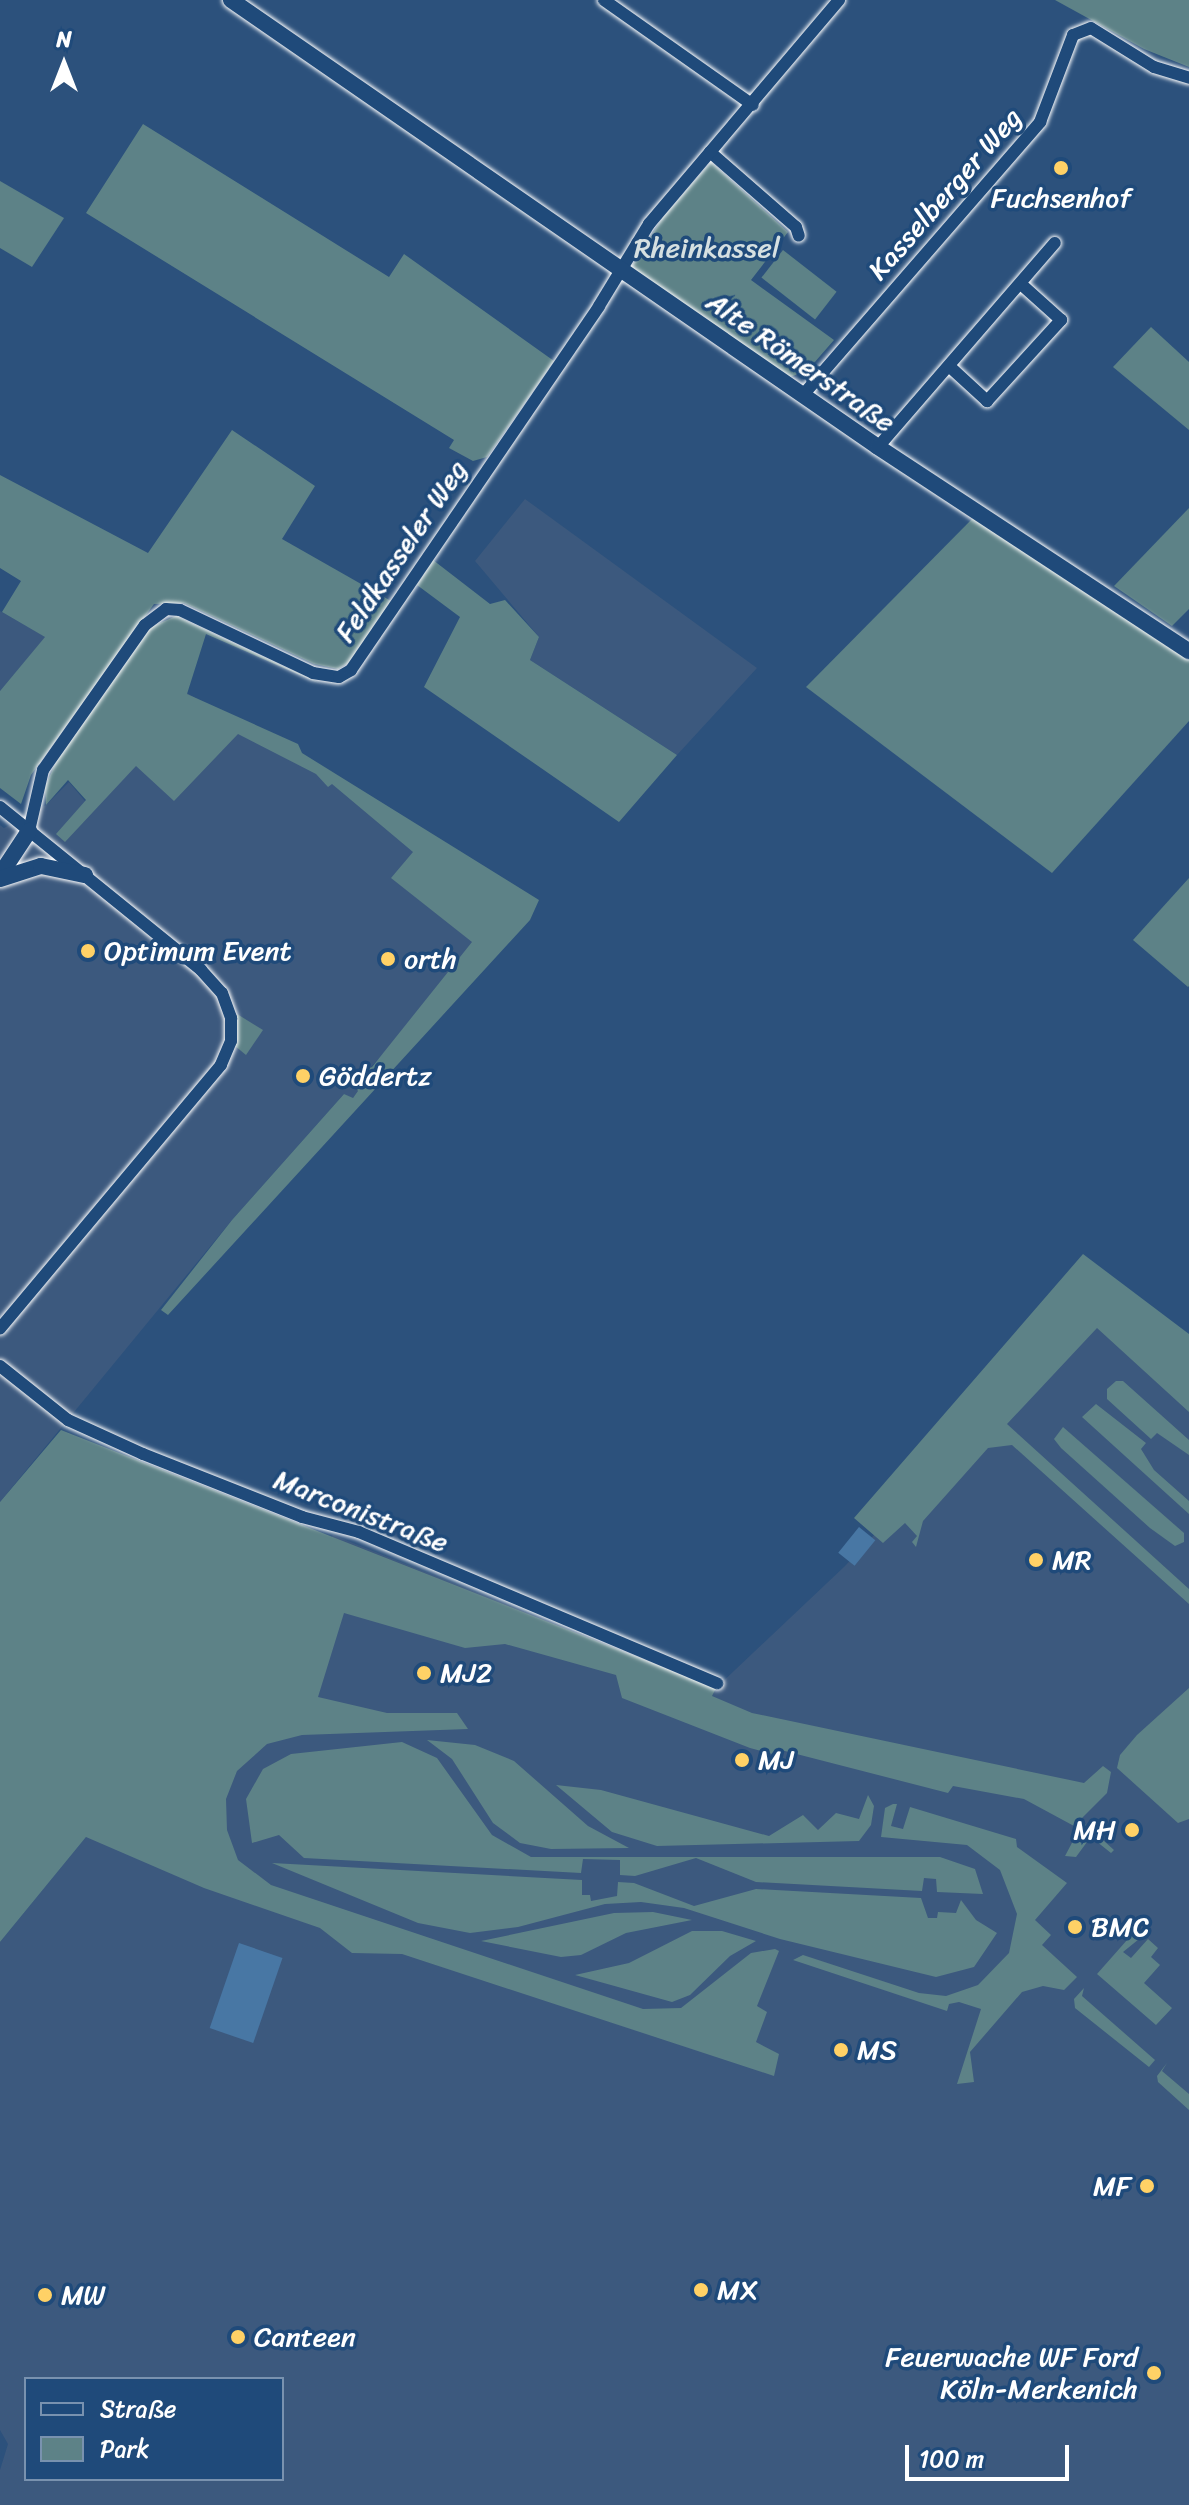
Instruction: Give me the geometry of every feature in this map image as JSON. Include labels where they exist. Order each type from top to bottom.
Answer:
[{"type":"street","name":"Alte Römerstraße","points":[[231,0],[878,447],[1189,651]]},
{"type":"street","points":[[604,0],[753,105]]},
{"type":"street","name":"Feldkasseler Weg","points":[[0,877],[29,831],[43,770],[145,625],[166,609],[180,610],[313,673],[339,677],[351,670],[623,268],[649,224],[839,0]]},
{"type":"street","name":"Kasselberger Weg","points":[[803,395],[1040,122],[1073,35],[1091,28],[1154,67],[1189,78]]},
{"type":"street","points":[[710,152],[796,227],[799,236]]},
{"type":"street","points":[[878,447],[1022,285],[1055,243]]},
{"type":"street","points":[[949,366],[987,401],[1061,320],[1022,285]]},
{"type":"street","points":[[0,807],[85,875],[222,993],[231,1018],[231,1041],[221,1065],[0,1328]]},
{"type":"street","points":[[0,877],[41,866],[85,875]]},
{"type":"street","name":"Marconistraße","points":[[0,1366],[68,1420],[143,1454],[302,1517],[359,1532],[717,1683]]},
{"type":"shaded area","points":[[525,499],[757,668],[677,755],[530,660],[539,637],[475,561]]},
{"type":"shaded area","points":[[0,611],[46,637],[0,691]]},
{"type":"shaded area","points":[[187,693],[529,896],[371,1067],[357,1072],[352,1085],[359,1091],[352,1099],[344,1094],[232,1220],[0,1502],[0,825],[4,828],[46,805],[69,782],[85,801]]},
{"type":"shaded area","points":[[1095,1299],[1189,1382],[1189,2505],[0,2505],[0,2470],[8,2444],[0,2430],[0,1942],[333,1535],[716,1688],[845,1566]]},
{"type":"shaded area","points":[[859,1527],[875,1540],[855,1566],[838,1553]]},
{"type":"shaded area","points":[[239,1943],[282,1958],[253,2043],[210,2028]]},
{"type":"green space","points":[[1055,0],[1189,0],[1189,67],[1144,49]]},
{"type":"green space","points":[[143,124],[389,277],[404,254],[554,361],[487,457],[473,461],[449,448],[454,440],[86,213]]},
{"type":"green space","name":"Rheinkassel","points":[[711,162],[788,232],[751,280],[834,340],[807,371],[787,378],[630,269],[663,217]]},
{"type":"green space","points":[[0,181],[64,218],[32,267],[0,248]]},
{"type":"green space","points":[[783,250],[837,292],[815,319],[761,278]]},
{"type":"green space","points":[[1151,327],[1189,362],[1189,430],[1113,367]]},
{"type":"green space","points":[[232,430],[315,486],[282,539],[391,601],[350,662],[338,669],[314,664],[184,603],[154,604],[31,775],[21,804],[0,788],[0,691],[45,637],[2,612],[21,581],[0,568],[0,475],[148,553]]},
{"type":"green space","points":[[1189,508],[1189,609],[1172,626],[1114,586]]},
{"type":"green space","points":[[973,518],[1189,659],[1189,721],[1052,873],[806,687]]},
{"type":"green space","points":[[433,560],[490,604],[505,600],[539,637],[530,660],[677,755],[619,822],[424,687],[460,617],[417,585]]},
{"type":"green space","points":[[176,616],[323,685],[206,634],[187,694],[298,744],[302,753],[539,900],[530,920],[168,1315],[161,1310],[232,1220],[344,1094],[353,1098],[358,1091],[351,1080],[357,1072],[372,1067],[472,942],[391,878],[413,852],[332,784],[328,787],[316,774],[238,734],[174,801],[136,766],[65,842],[56,834],[86,800],[68,780],[46,805],[45,787],[56,762],[151,627]]},
{"type":"green space","points":[[1189,878],[1189,986],[1188,987],[1133,940]]},
{"type":"green space","points":[[237,1014],[263,1030],[246,1055],[235,1046]]},
{"type":"green space","points":[[1083,1254],[1189,1334],[1189,1412],[1097,1328],[1007,1424],[1189,1589],[1189,1604],[1012,1445],[988,1448],[923,1521],[916,1547],[912,1542],[917,1536],[905,1523],[883,1543],[854,1518]]},
{"type":"green space","points":[[1116,1381],[1123,1381],[1189,1440],[1189,1455],[1157,1433],[1151,1439],[1107,1399],[1107,1389]]},
{"type":"green space","points":[[1096,1404],[1146,1443],[1141,1449],[1154,1470],[1189,1501],[1189,1514],[1082,1417]]},
{"type":"green space","points":[[1063,1427],[1184,1533],[1184,1542],[1175,1546],[1150,1528],[1061,1448],[1054,1439]]},
{"type":"green space","points":[[61,1430],[716,1688],[712,1696],[752,1713],[1084,1783],[1103,1766],[1111,1772],[1107,1793],[1074,1826],[1024,1799],[953,1786],[948,1793],[781,1750],[780,1756],[750,1748],[622,1698],[616,1675],[505,1644],[465,1648],[344,1613],[318,1697],[387,1713],[457,1713],[468,1729],[302,1735],[267,1744],[237,1771],[226,1799],[227,1830],[238,1860],[271,1885],[643,2009],[681,2008],[751,1953],[775,1949],[779,1951],[757,2006],[767,2012],[756,2042],[779,2054],[774,2076],[402,1954],[352,1953],[320,1928],[204,1888],[86,1837],[0,1942],[0,1502]]},
{"type":"green space","points":[[1189,1688],[1189,1819],[1178,1823],[1117,1768],[1120,1755],[1137,1735]]},
{"type":"green space","points":[[427,1740],[475,1745],[514,1761],[588,1826],[629,1848],[551,1849],[520,1843],[493,1823],[452,1759]]},
{"type":"green space","points":[[402,1742],[437,1758],[492,1835],[531,1857],[940,1857],[975,1869],[983,1894],[937,1892],[936,1879],[924,1878],[922,1891],[756,1882],[696,1858],[635,1876],[620,1875],[620,1860],[583,1859],[581,1873],[304,1858],[279,1835],[252,1843],[246,1799],[263,1769],[291,1754]]},
{"type":"green space","points":[[556,1785],[601,1790],[769,1836],[803,1815],[818,1830],[836,1813],[859,1819],[868,1795],[874,1806],[871,1825],[859,1841],[657,1846],[612,1832]]},
{"type":"green space","points":[[897,1804],[891,1826],[903,1829],[910,1807],[1016,1839],[1017,1847],[1067,1883],[1035,1920],[1051,1935],[1042,1945],[1077,1977],[1064,1990],[1043,1986],[1022,1992],[970,2052],[974,2082],[957,2084],[981,2009],[959,2002],[949,2004],[947,2011],[793,1960],[803,1955],[919,1993],[946,1996],[978,1985],[1009,1953],[1017,1914],[1000,1870],[967,1845],[881,1837],[885,1808]]},
{"type":"green space","points":[[1083,1822],[1114,1850],[1111,1853],[1096,1841],[1087,1842],[1076,1857],[1065,1856]]},
{"type":"green space","points":[[272,1863],[582,1880],[582,1895],[590,1895],[591,1901],[617,1896],[618,1882],[634,1883],[694,1906],[756,1889],[921,1898],[928,1918],[937,1918],[938,1912],[956,1913],[961,1900],[976,1920],[997,1933],[974,1967],[936,1977],[780,1939],[684,1908],[641,1902],[605,1904],[518,1927],[470,1933],[418,1923]]},
{"type":"green space","points":[[653,1912],[692,1920],[626,1933],[581,1955],[561,1957],[481,1941],[614,1913]]},
{"type":"green space","points":[[692,1931],[722,1931],[756,1941],[730,1956],[690,1995],[672,2002],[575,1975],[629,1963]]},
{"type":"green space","points":[[1135,1931],[1144,1935],[1123,1952],[1131,1958],[1148,1939],[1158,1948],[1151,1957],[1160,1965],[1144,1983],[1172,2008],[1156,2025],[1097,1974]]},
{"type":"green space","points":[[1084,1988],[1082,1996],[1155,2060],[1149,2067],[1075,2008],[1074,1999]]},
{"type":"green space","points":[[1167,2063],[1162,2071],[1189,2094],[1189,2110],[1158,2082],[1157,2076]]},
{"type":"place","name":"Fuchsenhof","points":[[1061,168]]},
{"type":"place","name":"Optimum Event","points":[[88,951]]},
{"type":"place","name":"orth","points":[[388,959]]},
{"type":"place","name":"Göddertz","points":[[303,1076]]},
{"type":"place","name":"MR","points":[[1036,1560]]},
{"type":"place","name":"MJ2","points":[[424,1673]]},
{"type":"place","name":"MJ","points":[[742,1760]]},
{"type":"place","name":"MH","points":[[1132,1830]]},
{"type":"place","name":"BMC","points":[[1075,1927]]},
{"type":"place","name":"MS","points":[[841,2050]]},
{"type":"place","name":"MF","points":[[1147,2186]]},
{"type":"place","name":"MX","points":[[701,2290]]},
{"type":"place","name":"MW","points":[[45,2295]]},
{"type":"place","name":"Canteen","points":[[238,2337]]},
{"type":"place","name":"Feuerwache WF Ford Köln-Merkenich","points":[[1154,2373]]}]
